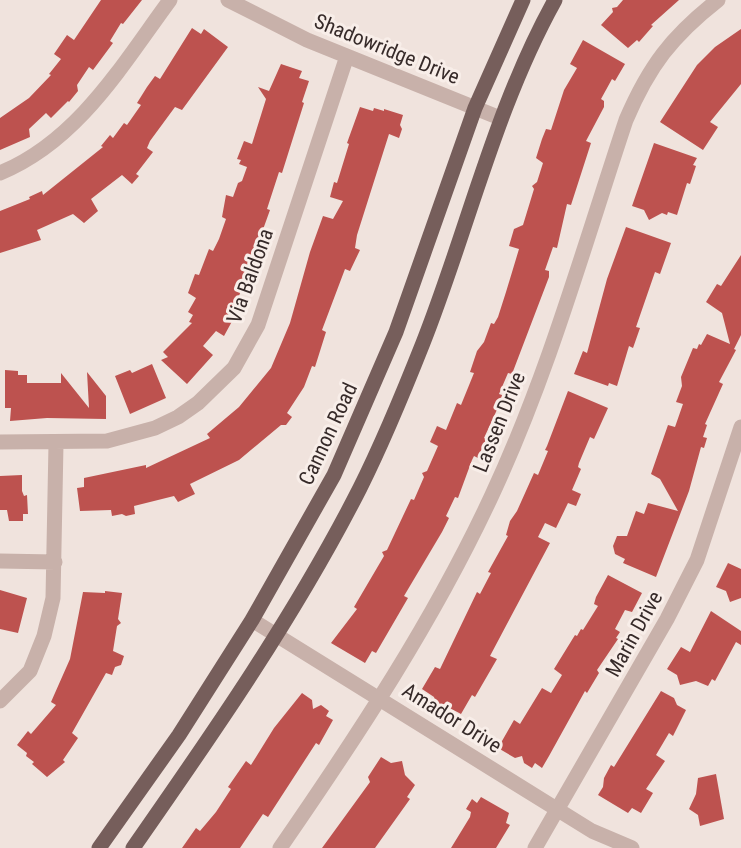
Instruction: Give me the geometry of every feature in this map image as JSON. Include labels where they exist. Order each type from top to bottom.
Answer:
[{"type":"main road","name":"Cannon Road","points":[[99,848],[178,735],[252,620],[334,475],[396,332],[475,108],[523,0]]},
{"type":"main road","points":[[133,848],[202,750],[275,635],[360,487],[410,374],[500,118],[536,34],[555,0]]},
{"type":"street","points":[[0,173],[17,166],[53,144],[89,109],[170,0]]},
{"type":"street","name":"Shadowridge Drive","points":[[228,0],[307,40],[500,118]]},
{"type":"street","name":"Lassen Drive","points":[[280,848],[366,724],[425,625],[492,495],[542,375],[626,120],[638,91],[668,44],[685,26],[718,0]]},
{"type":"street","name":"Via Baldona","points":[[0,442],[56,444],[107,441],[154,428],[178,417],[198,403],[234,368],[258,325],[347,56]]},
{"type":"street","name":"Marin Drive","points":[[534,848],[667,619],[697,560],[741,427]]},
{"type":"street","points":[[0,701],[30,671],[44,636],[53,598],[56,444]]},
{"type":"street","points":[[0,561],[55,562]]},
{"type":"street","name":"Amador Drive","points":[[252,620],[592,831],[632,848]]},
{"type":"building","points":[[101,0],[142,0],[123,24],[121,23],[110,41],[113,43],[93,70],[89,67],[77,85],[78,91],[69,102],[51,118],[46,113],[29,129],[30,137],[0,150],[0,118],[29,98],[51,75],[49,74],[61,59],[54,54],[67,35],[74,40]]},
{"type":"building","points":[[623,0],[679,0],[651,25],[653,26],[639,42],[637,40],[628,48],[601,25],[613,12],[612,8],[617,7]]},
{"type":"building","points":[[192,28],[201,34],[204,29],[228,47],[182,110],[175,107],[150,141],[147,148],[153,152],[136,174],[139,176],[132,184],[122,175],[91,199],[98,211],[84,223],[73,214],[37,230],[41,240],[0,253],[0,211],[30,199],[29,197],[42,191],[43,195],[103,147],[101,146],[110,135],[113,138],[124,123],[127,125],[141,105],[137,103],[147,87],[155,76],[160,79]]},
{"type":"building","points":[[741,29],[741,84],[710,122],[718,127],[703,150],[660,122],[697,65],[715,47]]},
{"type":"building","points":[[583,40],[625,64],[615,81],[612,79],[601,99],[604,101],[604,107],[586,141],[591,143],[571,205],[567,204],[557,248],[553,247],[545,270],[549,271],[549,277],[512,374],[508,373],[499,394],[502,395],[501,401],[484,438],[486,439],[478,458],[474,456],[458,498],[455,497],[446,516],[449,518],[442,532],[404,596],[408,598],[376,653],[372,651],[365,663],[331,643],[357,609],[354,607],[384,556],[382,552],[387,550],[411,499],[414,500],[424,477],[422,473],[427,471],[438,446],[430,442],[437,426],[446,430],[457,403],[461,405],[474,373],[470,372],[477,351],[484,342],[491,323],[494,324],[498,317],[519,249],[509,246],[514,229],[523,225],[534,189],[532,186],[537,182],[543,163],[536,158],[542,139],[546,129],[551,130],[564,90],[577,68],[570,64]]},
{"type":"building","points":[[281,64],[302,71],[299,78],[309,81],[302,102],[304,103],[282,173],[279,172],[267,209],[270,210],[239,296],[236,314],[224,336],[216,331],[203,346],[213,355],[187,384],[161,360],[168,357],[163,352],[192,323],[189,322],[193,315],[188,312],[196,298],[188,293],[195,274],[199,275],[209,249],[213,251],[219,239],[226,219],[222,217],[226,195],[233,197],[247,167],[239,164],[241,160],[237,159],[244,141],[252,144],[266,99],[258,87],[269,91]]},
{"type":"building","points":[[360,107],[373,111],[374,108],[384,111],[384,109],[403,115],[400,125],[402,129],[399,138],[389,134],[357,235],[355,248],[360,250],[350,271],[345,269],[322,330],[326,332],[315,367],[312,366],[304,387],[287,413],[292,417],[286,425],[281,425],[239,460],[190,484],[195,494],[178,502],[174,496],[134,506],[135,514],[126,516],[122,514],[112,516],[111,510],[80,511],[77,488],[84,487],[84,478],[146,465],[146,468],[210,438],[207,434],[239,407],[271,368],[290,323],[310,252],[323,216],[333,219],[343,201],[330,197],[334,182],[337,183],[349,144],[347,143]]},
{"type":"building","points":[[654,143],[697,158],[693,165],[696,166],[690,184],[687,183],[677,215],[662,213],[649,220],[644,210],[632,206]]},
{"type":"building","points":[[626,227],[671,243],[660,274],[655,272],[636,327],[640,328],[633,348],[629,346],[617,386],[609,383],[608,386],[574,374],[583,351],[587,353],[607,279]]},
{"type":"building","points":[[741,255],[741,335],[734,349],[736,350],[719,382],[723,384],[705,424],[707,425],[703,437],[707,438],[704,448],[701,447],[689,491],[656,577],[623,563],[625,559],[615,554],[613,546],[617,536],[627,536],[636,511],[644,514],[648,503],[678,511],[660,479],[651,474],[668,425],[675,427],[683,404],[676,402],[682,386],[681,377],[693,348],[697,349],[699,344],[701,345],[707,334],[730,344],[722,313],[706,302],[717,284],[721,286]]},
{"type":"building","points":[[152,364],[166,398],[130,414],[115,376],[130,370],[132,373]]},
{"type":"building","points":[[5,370],[18,371],[18,375],[27,375],[27,383],[61,383],[61,373],[89,408],[87,372],[106,396],[106,419],[47,418],[10,421],[11,408],[5,408]]},
{"type":"building","points":[[568,391],[608,408],[594,439],[590,437],[579,463],[578,467],[581,469],[572,490],[581,494],[576,506],[568,503],[556,528],[545,523],[538,537],[550,543],[490,656],[497,659],[475,697],[472,695],[461,714],[444,705],[437,707],[434,697],[422,689],[435,667],[440,669],[477,592],[480,594],[491,573],[488,572],[508,536],[506,535],[510,521],[534,473],[538,475],[548,451],[545,450]]},
{"type":"building","points":[[22,475],[22,491],[24,496],[27,495],[28,514],[23,514],[23,521],[9,521],[7,510],[0,510],[0,476]]},
{"type":"building","points":[[728,563],[741,569],[741,598],[730,602],[726,591],[716,587]]},
{"type":"building","points":[[608,575],[642,593],[632,612],[625,610],[615,629],[620,632],[616,638],[618,639],[597,670],[599,673],[587,693],[585,691],[542,768],[535,763],[532,768],[524,763],[522,756],[515,758],[498,748],[514,720],[520,724],[542,688],[551,693],[562,675],[554,669],[575,635],[577,636],[581,629],[583,630],[598,606],[594,604],[596,597]]},
{"type":"building","points":[[0,590],[27,598],[18,633],[0,629]]},
{"type":"building","points":[[105,591],[122,593],[118,619],[121,623],[117,626],[113,651],[124,656],[121,665],[115,667],[112,675],[106,673],[72,733],[78,738],[63,760],[65,762],[47,777],[32,764],[34,762],[26,756],[27,753],[17,745],[28,731],[31,734],[56,705],[51,702],[70,659],[83,592],[105,593]]},
{"type":"building","points":[[711,611],[741,631],[741,645],[736,642],[715,681],[712,679],[708,686],[696,681],[680,685],[677,675],[667,669],[681,647],[690,652]]},
{"type":"building","points":[[661,691],[674,698],[677,705],[686,710],[673,736],[669,733],[656,755],[665,761],[646,789],[653,793],[641,813],[632,808],[628,813],[598,795],[611,765],[614,767]]},
{"type":"building","points":[[302,693],[312,700],[313,709],[321,705],[329,711],[326,716],[333,720],[319,745],[316,743],[268,817],[263,814],[240,848],[182,848],[196,828],[200,831],[216,812],[231,789],[228,787],[246,761],[251,765],[274,728]]},
{"type":"building","points":[[381,757],[391,763],[402,761],[405,775],[415,785],[407,797],[410,799],[375,848],[322,848],[370,782],[368,777]]},
{"type":"building","points":[[716,774],[724,819],[700,826],[698,815],[689,809],[696,794],[698,778]]},
{"type":"building","points":[[481,797],[509,813],[506,823],[510,825],[496,848],[451,848],[470,817],[471,812],[466,809],[472,799],[477,803]]}]
